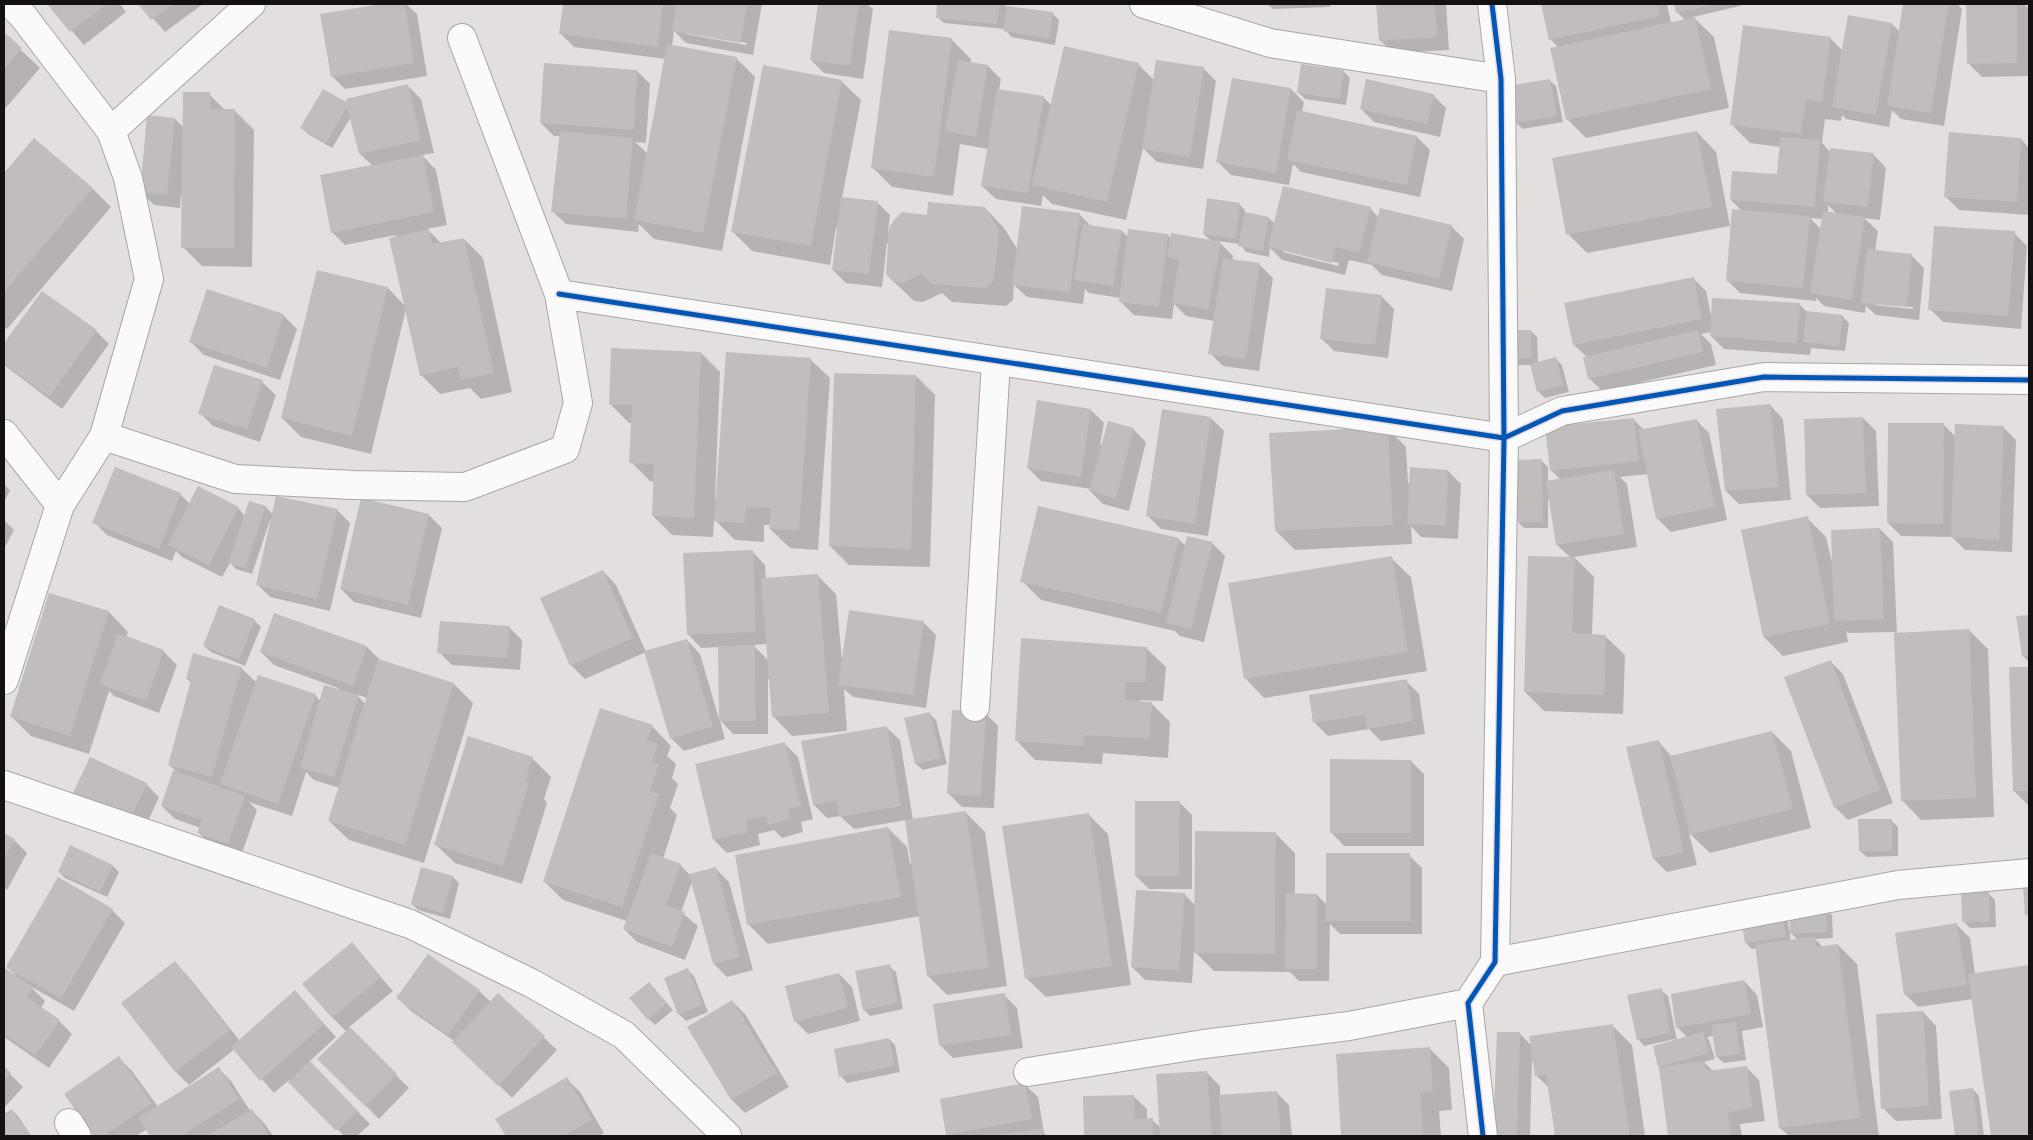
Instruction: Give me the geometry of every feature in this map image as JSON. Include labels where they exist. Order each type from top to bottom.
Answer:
[{"type":"street","points":[[4,680],[60,505],[104,436],[149,279],[128,178],[111,131],[23,16],[11,4]]},
{"type":"street","points":[[111,131],[251,4]]},
{"type":"street","points":[[1144,4],[1270,43],[1501,79]]},
{"type":"street","points":[[1483,1136],[1468,1003],[1495,962],[1504,438],[1501,79],[1492,4]]},
{"type":"street","points":[[104,436],[235,479],[353,485],[465,487],[565,449],[578,403],[559,294],[462,38]]},
{"type":"street","points":[[559,294],[1504,438],[1562,411],[1764,377],[2029,380]]},
{"type":"street","points":[[975,707],[996,362]]},
{"type":"street","points":[[4,434],[60,505]]},
{"type":"street","points":[[4,785],[410,924],[531,983],[624,1035],[727,1136]]},
{"type":"street","points":[[1495,962],[1898,885],[2029,873]]},
{"type":"street","points":[[1028,1072],[1204,1044],[1349,1026],[1468,1003]]},
{"type":"building","points":[[47,4],[107,4],[70,32]]},
{"type":"building","points":[[138,4],[173,4],[151,20]]},
{"type":"building","points":[[381,4],[405,4],[414,63],[331,77],[320,14]]},
{"type":"building","points":[[563,4],[663,4],[658,47],[559,34]]},
{"type":"building","points":[[676,4],[747,4],[741,43],[672,31]]},
{"type":"building","points":[[818,4],[859,4],[850,66],[810,60]]},
{"type":"building","points":[[937,4],[1000,4],[997,24],[936,18]]},
{"type":"building","points":[[1376,4],[1435,4],[1437,37],[1379,41]]},
{"type":"building","points":[[1541,4],[1657,4],[1660,16],[1549,40]]},
{"type":"building","points":[[1674,4],[1713,4],[1713,5],[1676,13]]},
{"type":"building","points":[[1903,4],[1949,4],[1931,113],[1887,106]]},
{"type":"building","points":[[1966,4],[2017,4],[2017,63],[1967,64]]},
{"type":"building","points":[[1007,6],[1053,12],[1049,39],[1003,31]]},
{"type":"building","points":[[1848,15],[1892,23],[1876,115],[1832,107]]},
{"type":"building","points":[[1695,17],[1711,89],[1566,120],[1550,48]]},
{"type":"building","points":[[1743,25],[1831,37],[1822,102],[1806,100],[1801,134],[1730,125]]},
{"type":"building","points":[[889,30],[952,38],[934,177],[871,168]]},
{"type":"building","points":[[4,32],[22,48],[4,69]]},
{"type":"building","points":[[667,44],[737,57],[703,233],[634,220]]},
{"type":"building","points":[[1064,46],[1139,63],[1107,202],[1032,185]]},
{"type":"building","points":[[958,60],[988,65],[976,137],[945,131]]},
{"type":"building","points":[[1156,60],[1204,67],[1190,157],[1142,149]]},
{"type":"building","points":[[544,63],[637,70],[634,130],[540,123]]},
{"type":"building","points":[[1301,64],[1344,70],[1340,99],[1297,93]]},
{"type":"building","points":[[763,65],[842,80],[811,246],[731,232]]},
{"type":"building","points":[[1232,78],[1291,88],[1276,173],[1216,162]]},
{"type":"building","points":[[1366,79],[1434,94],[1427,124],[1360,109]]},
{"type":"building","points":[[1550,79],[1557,116],[1515,123],[1508,86]]},
{"type":"building","points":[[408,84],[421,140],[359,154],[347,107],[326,143],[300,128],[323,89],[346,102],[346,99]]},
{"type":"building","points":[[997,89],[1044,96],[1028,193],[981,186]]},
{"type":"building","points":[[183,92],[210,92],[210,109],[235,109],[234,248],[181,248]]},
{"type":"building","points":[[1297,110],[1417,136],[1407,185],[1287,160]]},
{"type":"building","points":[[147,115],[175,118],[167,195],[140,192]]},
{"type":"building","points":[[560,131],[633,138],[626,219],[551,212]]},
{"type":"building","points":[[1697,131],[1712,207],[1566,235],[1552,158]]},
{"type":"building","points":[[1949,132],[2021,138],[2017,202],[1944,197]]},
{"type":"building","points":[[1780,137],[1820,140],[1815,207],[1730,200],[1732,171],[1777,174]]},
{"type":"building","points":[[34,138],[93,188],[4,292],[4,173]]},
{"type":"building","points":[[1830,148],[1874,153],[1868,207],[1823,202]]},
{"type":"building","points":[[423,155],[434,212],[331,233],[320,175]]},
{"type":"building","points":[[1283,186],[1371,207],[1359,253],[1336,247],[1332,263],[1268,247]]},
{"type":"building","points":[[841,197],[878,201],[869,274],[832,270]]},
{"type":"building","points":[[1207,198],[1240,203],[1236,239],[1203,234]]},
{"type":"building","points":[[928,202],[985,207],[999,230],[994,281],[986,288],[932,284],[922,274],[903,283],[893,282],[886,274],[889,228],[902,212],[927,215]]},
{"type":"building","points":[[1022,206],[1080,213],[1070,292],[1012,285]]},
{"type":"building","points":[[1380,208],[1452,225],[1439,279],[1367,262]]},
{"type":"building","points":[[1732,209],[1810,216],[1803,288],[1726,281]]},
{"type":"building","points":[[1823,211],[1865,217],[1852,300],[1810,293]]},
{"type":"building","points":[[1245,212],[1269,217],[1263,251],[1238,246]]},
{"type":"building","points":[[1083,224],[1122,230],[1113,286],[1074,280]]},
{"type":"building","points":[[1934,226],[2015,231],[2008,316],[1928,310]]},
{"type":"building","points":[[429,229],[432,244],[464,238],[494,373],[461,380],[458,367],[420,376],[389,238]]},
{"type":"building","points":[[1128,229],[1168,234],[1159,307],[1119,302]]},
{"type":"building","points":[[1171,233],[1221,242],[1208,310],[1172,303],[1179,260],[1167,257]]},
{"type":"building","points":[[1867,249],[1912,254],[1907,307],[1861,303]]},
{"type":"building","points":[[1223,258],[1260,263],[1246,359],[1208,354]]},
{"type":"building","points":[[317,270],[388,287],[352,436],[281,418]]},
{"type":"building","points":[[1694,277],[1702,319],[1573,345],[1564,303]]},
{"type":"building","points":[[1326,288],[1382,295],[1375,345],[1320,339]]},
{"type":"building","points":[[207,289],[284,314],[267,368],[189,342]]},
{"type":"building","points":[[42,291],[97,330],[49,397],[4,364],[4,343]]},
{"type":"building","points":[[1712,298],[1800,303],[1797,343],[1710,336]]},
{"type":"building","points":[[1806,311],[1843,315],[1839,346],[1803,342]]},
{"type":"building","points":[[1505,330],[1531,330],[1532,358],[1506,360]]},
{"type":"building","points":[[1698,330],[1703,352],[1588,379],[1583,357]]},
{"type":"building","points":[[611,348],[701,352],[694,518],[652,516],[654,464],[629,463],[632,405],[609,405]]},
{"type":"building","points":[[726,352],[811,358],[799,531],[769,529],[771,508],[746,507],[745,523],[714,521]]},
{"type":"building","points":[[1556,357],[1563,385],[1537,392],[1530,364]]},
{"type":"building","points":[[214,365],[263,380],[247,429],[198,414]]},
{"type":"building","points":[[834,373],[916,375],[911,549],[829,546]]},
{"type":"building","points":[[1037,400],[1091,409],[1081,477],[1027,468]]},
{"type":"building","points":[[1770,404],[1779,487],[1725,491],[1716,409]]},
{"type":"building","points":[[1162,409],[1211,417],[1195,524],[1146,516]]},
{"type":"building","points":[[1863,417],[1866,493],[1806,495],[1804,419]]},
{"type":"building","points":[[1634,418],[1639,461],[1550,471],[1545,427]]},
{"type":"building","points":[[1697,419],[1715,507],[1656,519],[1638,430]]},
{"type":"building","points":[[1108,421],[1134,428],[1116,499],[1089,491]]},
{"type":"building","points":[[1888,423],[1944,423],[1943,524],[1887,523]]},
{"type":"building","points":[[1955,424],[2004,426],[1999,540],[1951,537]]},
{"type":"building","points":[[1388,427],[1393,525],[1275,531],[1269,433]]},
{"type":"building","points":[[1542,459],[1543,522],[1516,522],[1516,460]]},
{"type":"building","points":[[115,467],[181,493],[159,549],[92,523]]},
{"type":"building","points":[[1410,467],[1448,470],[1446,526],[1407,524]]},
{"type":"building","points":[[1614,470],[1624,534],[1556,545],[1546,481]]},
{"type":"building","points":[[198,486],[239,507],[209,565],[168,545]]},
{"type":"building","points":[[276,496],[338,509],[317,599],[256,585]]},
{"type":"building","points":[[361,498],[429,514],[408,605],[340,589]]},
{"type":"building","points":[[249,501],[266,506],[245,568],[228,563]]},
{"type":"building","points":[[1038,506],[1179,538],[1161,613],[1020,582]]},
{"type":"building","points":[[1808,516],[1830,624],[1763,637],[1741,530]]},
{"type":"building","points":[[1880,528],[1884,619],[1834,621],[1831,530]]},
{"type":"building","points":[[1187,536],[1213,542],[1191,629],[1166,623]]},
{"type":"building","points":[[753,550],[756,632],[687,635],[683,553]]},
{"type":"building","points":[[1392,556],[1408,652],[1244,679],[1228,583]]},
{"type":"building","points":[[1528,556],[1575,557],[1572,633],[1606,635],[1604,695],[1524,692]]},
{"type":"building","points":[[603,570],[633,638],[570,666],[540,598]]},
{"type":"building","points":[[818,574],[829,713],[772,717],[761,578]]},
{"type":"building","points":[[49,593],[109,611],[70,736],[10,717]]},
{"type":"building","points":[[219,605],[255,619],[239,660],[203,646]]},
{"type":"building","points":[[849,610],[924,621],[913,695],[838,685]]},
{"type":"building","points":[[274,613],[367,646],[353,686],[260,652]]},
{"type":"building","points":[[2029,615],[2029,656],[2022,656],[2016,616]]},
{"type":"building","points":[[440,621],[510,626],[507,658],[437,653]]},
{"type":"building","points":[[1969,629],[1976,798],[1901,801],[1894,633]]},
{"type":"building","points":[[118,633],[164,650],[146,701],[100,684]]},
{"type":"building","points":[[1021,638],[1147,647],[1145,682],[1126,682],[1125,700],[1152,702],[1149,739],[1084,735],[1083,746],[1015,741]]},
{"type":"building","points":[[687,639],[713,726],[670,739],[644,651]]},
{"type":"building","points":[[755,645],[756,721],[719,721],[718,646]]},
{"type":"building","points":[[193,653],[242,667],[212,777],[168,765],[191,680],[186,679]]},
{"type":"building","points":[[378,659],[454,683],[405,845],[328,821]]},
{"type":"building","points":[[1831,660],[1880,790],[1834,808],[1784,677]]},
{"type":"building","points":[[2009,667],[2029,667],[2029,791],[2013,791]]},
{"type":"building","points":[[258,675],[316,694],[278,804],[220,784]]},
{"type":"building","points":[[1407,679],[1413,721],[1367,729],[1365,715],[1313,723],[1309,695]]},
{"type":"building","points":[[324,685],[359,695],[334,777],[300,768]]},
{"type":"building","points":[[600,708],[653,725],[647,740],[658,744],[652,762],[659,764],[650,792],[659,794],[622,907],[543,882]]},
{"type":"building","points":[[952,710],[986,712],[981,796],[947,794]]},
{"type":"building","points":[[930,712],[941,758],[915,764],[904,718]]},
{"type":"building","points":[[887,726],[901,806],[839,817],[837,801],[813,805],[801,741]]},
{"type":"building","points":[[1772,731],[1793,809],[1690,835],[1670,756]]},
{"type":"building","points":[[468,736],[533,757],[525,781],[529,782],[503,866],[434,845]]},
{"type":"building","points":[[1659,740],[1684,852],[1653,859],[1626,747]]},
{"type":"building","points":[[785,742],[801,806],[788,809],[791,819],[768,825],[766,816],[746,821],[748,832],[713,840],[695,764]]},
{"type":"building","points":[[90,757],[147,783],[130,819],[73,793]]},
{"type":"building","points":[[1330,759],[1411,760],[1411,833],[1330,833]]},
{"type":"building","points":[[173,770],[245,796],[228,844],[197,833],[202,820],[161,806]]},
{"type":"building","points":[[1135,801],[1180,801],[1179,876],[1135,876]]},
{"type":"building","points":[[966,811],[989,968],[927,976],[905,820]]},
{"type":"building","points":[[1089,813],[1112,966],[1025,979],[1002,826]]},
{"type":"building","points":[[1858,819],[1892,819],[1892,851],[1859,851]]},
{"type":"building","points":[[888,827],[901,897],[747,925],[735,855]]},
{"type":"building","points":[[1195,831],[1276,832],[1275,954],[1194,953]]},
{"type":"building","points":[[4,833],[15,839],[4,859]]},
{"type":"building","points":[[70,845],[113,865],[100,892],[58,872]]},
{"type":"building","points":[[651,853],[681,864],[666,905],[685,912],[672,947],[623,929]]},
{"type":"building","points":[[1326,853],[1410,853],[1410,921],[1326,921]]},
{"type":"building","points":[[421,867],[453,876],[443,913],[411,904]]},
{"type":"building","points":[[716,867],[740,957],[713,964],[689,874]]},
{"type":"building","points":[[58,877],[113,909],[61,999],[6,967]]},
{"type":"building","points":[[2029,887],[2029,915],[2025,915],[2023,888]]},
{"type":"building","points":[[1136,890],[1185,893],[1179,971],[1131,967]]},
{"type":"building","points":[[1961,892],[1989,892],[1990,922],[1962,922]]},
{"type":"building","points":[[1286,893],[1317,894],[1317,969],[1285,969]]},
{"type":"building","points":[[1826,907],[1827,932],[1790,934],[1789,909]]},
{"type":"building","points":[[1782,913],[1786,937],[1745,943],[1741,919]]},
{"type":"building","points":[[1957,923],[1967,985],[1904,995],[1895,933]]},
{"type":"building","points":[[1815,937],[1816,947],[1838,944],[1860,1118],[1779,1128],[1755,944]]},
{"type":"building","points":[[352,942],[381,977],[332,1018],[302,984]]},
{"type":"building","points":[[428,954],[480,990],[448,1035],[396,998]]},
{"type":"building","points":[[175,961],[230,1030],[175,1072],[121,1003]]},
{"type":"building","points":[[890,964],[898,1003],[863,1010],[855,971]]},
{"type":"building","points":[[2029,965],[2029,1136],[1991,1136],[1968,974]]},
{"type":"building","points":[[5,968],[33,987],[27,997],[60,1020],[35,1056],[4,1034]]},
{"type":"building","points":[[688,968],[703,1005],[678,1015],[664,978]]},
{"type":"building","points":[[839,973],[848,1008],[794,1022],[785,986]]},
{"type":"building","points":[[1744,980],[1751,1014],[1676,1028],[1671,994]]},
{"type":"building","points":[[649,982],[667,1003],[648,1020],[629,998]]},
{"type":"building","points":[[1662,988],[1670,1033],[1637,1040],[1627,995]]},
{"type":"building","points":[[295,990],[324,1024],[260,1081],[231,1047]]},
{"type":"building","points":[[498,993],[545,1036],[498,1086],[452,1042]]},
{"type":"building","points":[[1005,993],[1011,1035],[939,1046],[933,1004]]},
{"type":"building","points":[[732,1000],[777,1073],[731,1100],[687,1027]]},
{"type":"building","points":[[1923,1011],[1929,1106],[1881,1109],[1876,1014]]},
{"type":"building","points":[[1736,1022],[1740,1054],[1716,1057],[1711,1025]]},
{"type":"building","points":[[1613,1024],[1630,1136],[1555,1136],[1546,1075],[1535,1076],[1529,1036]]},
{"type":"building","points":[[350,1027],[397,1074],[365,1106],[317,1059]]},
{"type":"building","points":[[1497,1032],[1520,1032],[1517,1136],[1493,1136]]},
{"type":"building","points":[[1703,1032],[1709,1053],[1658,1067],[1653,1046]]},
{"type":"building","points":[[889,1038],[895,1066],[839,1077],[834,1049]]},
{"type":"building","points":[[1430,1047],[1433,1091],[1420,1092],[1423,1136],[1341,1136],[1336,1054]]},
{"type":"building","points":[[119,1056],[152,1103],[104,1136],[94,1136],[64,1094]]},
{"type":"building","points":[[310,1061],[358,1111],[336,1131],[288,1082]]},
{"type":"building","points":[[1704,1061],[1706,1071],[1747,1066],[1752,1108],[1728,1112],[1731,1136],[1668,1136],[1659,1067]]},
{"type":"building","points":[[4,1066],[11,1073],[4,1081]]},
{"type":"building","points":[[219,1067],[239,1099],[181,1136],[150,1136],[138,1118]]},
{"type":"building","points":[[1207,1071],[1212,1136],[1160,1136],[1156,1074]]},
{"type":"building","points":[[567,1077],[592,1120],[563,1136],[506,1136],[495,1119]]},
{"type":"building","points":[[1025,1083],[1032,1119],[946,1135],[940,1099]]},
{"type":"building","points":[[1973,1088],[1979,1136],[1955,1136],[1949,1091]]},
{"type":"building","points":[[1277,1091],[1281,1136],[1222,1136],[1219,1095]]},
{"type":"building","points":[[1134,1095],[1135,1119],[1153,1118],[1153,1136],[1084,1136],[1083,1096]]},
{"type":"building","points":[[12,1109],[30,1136],[4,1136],[4,1114]]},
{"type":"building","points":[[252,1109],[269,1136],[207,1136]]},
{"type":"building","points":[[1042,1129],[1043,1136],[989,1136],[989,1135]]},
{"type":"cycle path","points":[[1483,1136],[1468,1003],[1495,962],[1504,438],[1501,79],[1492,4]]},
{"type":"cycle path","points":[[559,294],[1504,438],[1562,411],[1764,377],[2029,380]]}]
